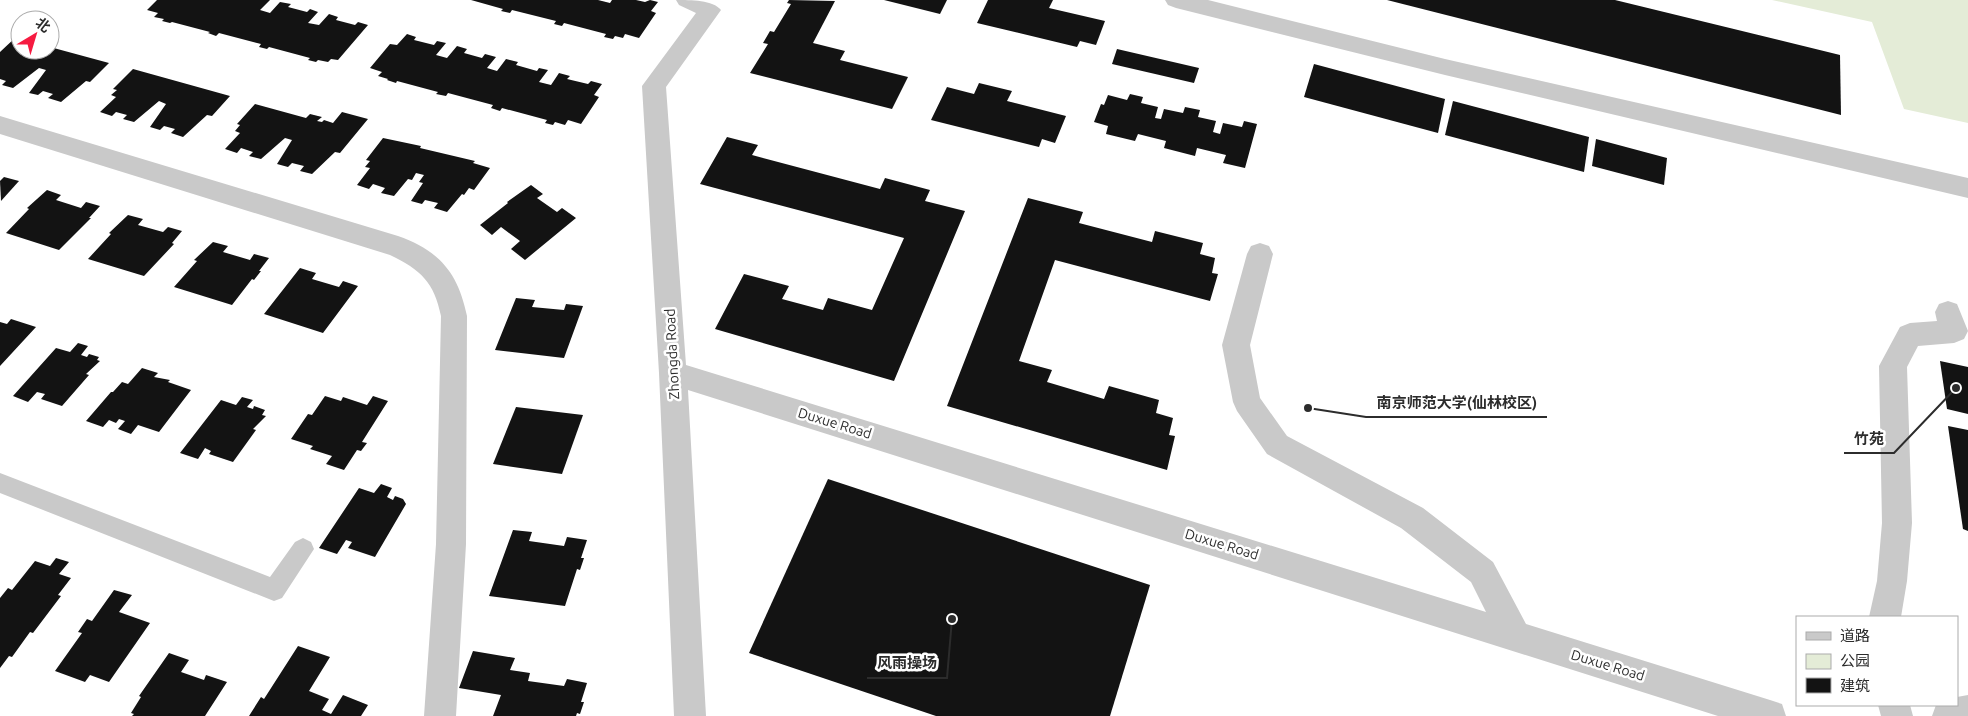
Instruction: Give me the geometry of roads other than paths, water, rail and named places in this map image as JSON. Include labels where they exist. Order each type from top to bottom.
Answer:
[{"type":"street","points":[[1176,0],[1445,67],[1968,188]]},
{"type":"street","name":"Zhongda Road","points":[[690,716],[673,373],[654,86],[698,5]]},
{"type":"street","points":[[0,125],[398,247],[416,255],[432,266],[443,280],[451,297],[454,316],[451,544],[440,716]]},
{"type":"street","points":[[1260,254],[1236,345],[1247,402],[1277,445],[1412,518],[1482,572],[1515,636]]},
{"type":"street","points":[[1885,616],[1892,581],[1897,523],[1893,366],[1910,335],[1954,331],[1948,312]]},
{"type":"street","name":"Duxue Road","points":[[673,373],[1770,716]]},
{"type":"street","points":[[1948,716],[1968,711]]},
{"type":"lane","points":[[0,482],[274,590],[303,549]]},
{"type":"place","name":"竹苑","points":[[1956,388]]},
{"type":"place","name":"南京师范大学(仙林校区)","points":[[1308,408]]},
{"type":"place","name":"风雨操场","points":[[952,619]]}]
